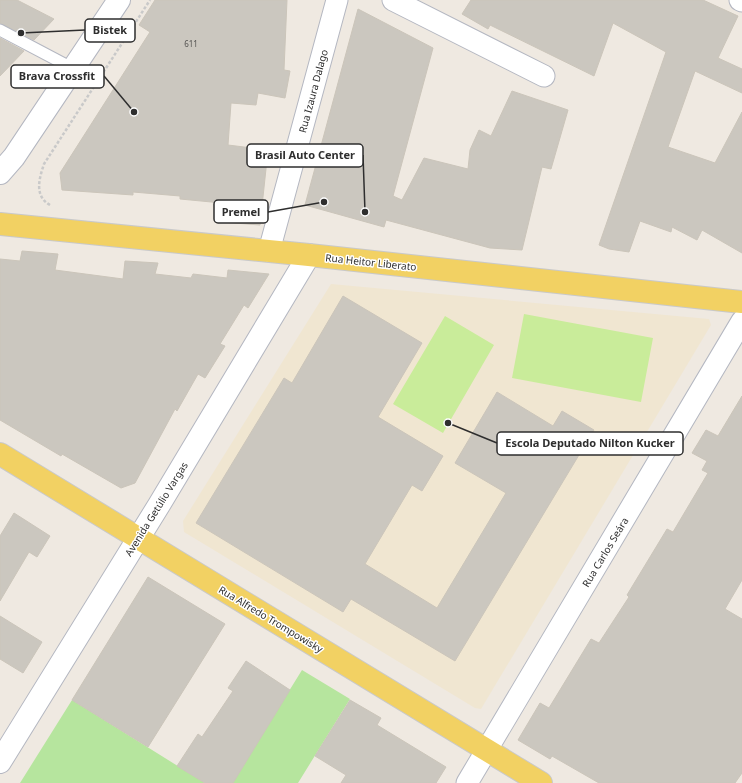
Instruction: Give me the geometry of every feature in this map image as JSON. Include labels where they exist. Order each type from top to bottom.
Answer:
[{"type":"main road","name":"Rua Heitor Liberato","points":[[0,224],[310,255],[742,302]]},
{"type":"main road","name":"Rua Alfredo Trompowisky","points":[[0,454],[541,783]]},
{"type":"street","points":[[0,173],[14,157],[72,68],[119,0]]},
{"type":"street","name":"Rua Izaura Dalago","points":[[269,251],[337,0]]},
{"type":"street","points":[[393,0],[544,76]]},
{"type":"street","name":"Avenida Getúlio Vargas","points":[[0,762],[138,539],[310,255]]},
{"type":"street","name":"Rua Carlos Seára","points":[[467,783],[742,321]]},
{"type":"lane","points":[[0,30],[72,68]]},
{"type":"path","points":[[54,207],[45,202],[39,193],[40,176],[44,164],[150,0]]},
{"type":"shaded area","points":[[331,284],[709,319],[711,325],[481,709],[475,708],[184,532],[183,521]]},
{"type":"green space","points":[[524,314],[653,338],[641,402],[512,378]]},
{"type":"green space","points":[[445,316],[494,345],[443,433],[393,404]]},
{"type":"green space","points":[[302,670],[350,699],[298,783],[232,783]]},
{"type":"green space","points":[[72,700],[205,783],[20,783]]},
{"type":"building","points":[[0,0],[17,0],[54,19],[34,40],[0,23]]},
{"type":"building","points":[[155,0],[287,0],[284,70],[290,71],[285,98],[258,93],[256,105],[231,103],[228,145],[268,150],[260,225],[221,222],[222,203],[180,199],[180,196],[133,192],[133,195],[62,190],[60,173],[150,32],[139,25]]},
{"type":"building","points":[[471,0],[703,0],[738,16],[718,58],[742,69],[742,93],[695,71],[668,147],[715,163],[742,112],[742,253],[702,230],[697,240],[672,227],[671,232],[640,221],[629,252],[609,249],[599,245],[666,52],[613,23],[594,76],[490,25],[488,29],[462,14]]},
{"type":"building","points":[[358,9],[433,48],[393,196],[402,200],[424,158],[468,169],[470,150],[479,130],[491,136],[512,91],[568,110],[551,169],[542,167],[522,250],[490,248],[386,220],[384,227],[305,205]]},
{"type":"building","points":[[0,38],[24,51],[0,76]]},
{"type":"building","points":[[22,251],[58,254],[55,270],[123,279],[125,261],[158,263],[155,274],[191,278],[193,274],[227,278],[228,270],[269,274],[248,308],[244,305],[220,344],[225,346],[205,378],[198,374],[177,411],[175,409],[135,483],[121,488],[62,454],[61,456],[0,420],[0,259],[20,261]]},
{"type":"building","points":[[343,296],[422,343],[378,417],[443,456],[422,491],[412,485],[365,564],[437,608],[506,493],[455,463],[497,392],[553,426],[562,411],[594,430],[455,661],[351,599],[343,612],[196,523],[284,378],[292,383]]},
{"type":"building","points":[[742,396],[742,580],[725,609],[742,619],[742,773],[735,783],[599,783],[552,756],[550,759],[518,740],[540,703],[549,708],[591,639],[599,643],[629,597],[627,595],[667,529],[673,532],[708,473],[702,470],[707,461],[692,453],[706,430],[718,436]]},
{"type":"building","points":[[14,513],[50,536],[37,557],[29,552],[0,601],[0,536]]},
{"type":"building","points":[[148,577],[225,624],[148,747],[72,700]]},
{"type":"building","points":[[0,616],[42,642],[23,673],[0,659]]},
{"type":"building","points":[[246,661],[290,690],[233,783],[205,783],[177,766],[198,734],[202,737],[233,691],[228,688]]},
{"type":"building","points":[[350,700],[381,718],[377,725],[446,767],[436,783],[341,783],[346,775],[315,756]]},
{"type":"place","name":"Bistek","points":[[21,33]]},
{"type":"place","name":"Brava Crossfit","points":[[134,112]]},
{"type":"place","name":"Premel","points":[[324,202]]},
{"type":"place","name":"Brasil Auto Center","points":[[365,212]]},
{"type":"place","name":"Escola Deputado Nilton Kucker","points":[[448,423]]}]
